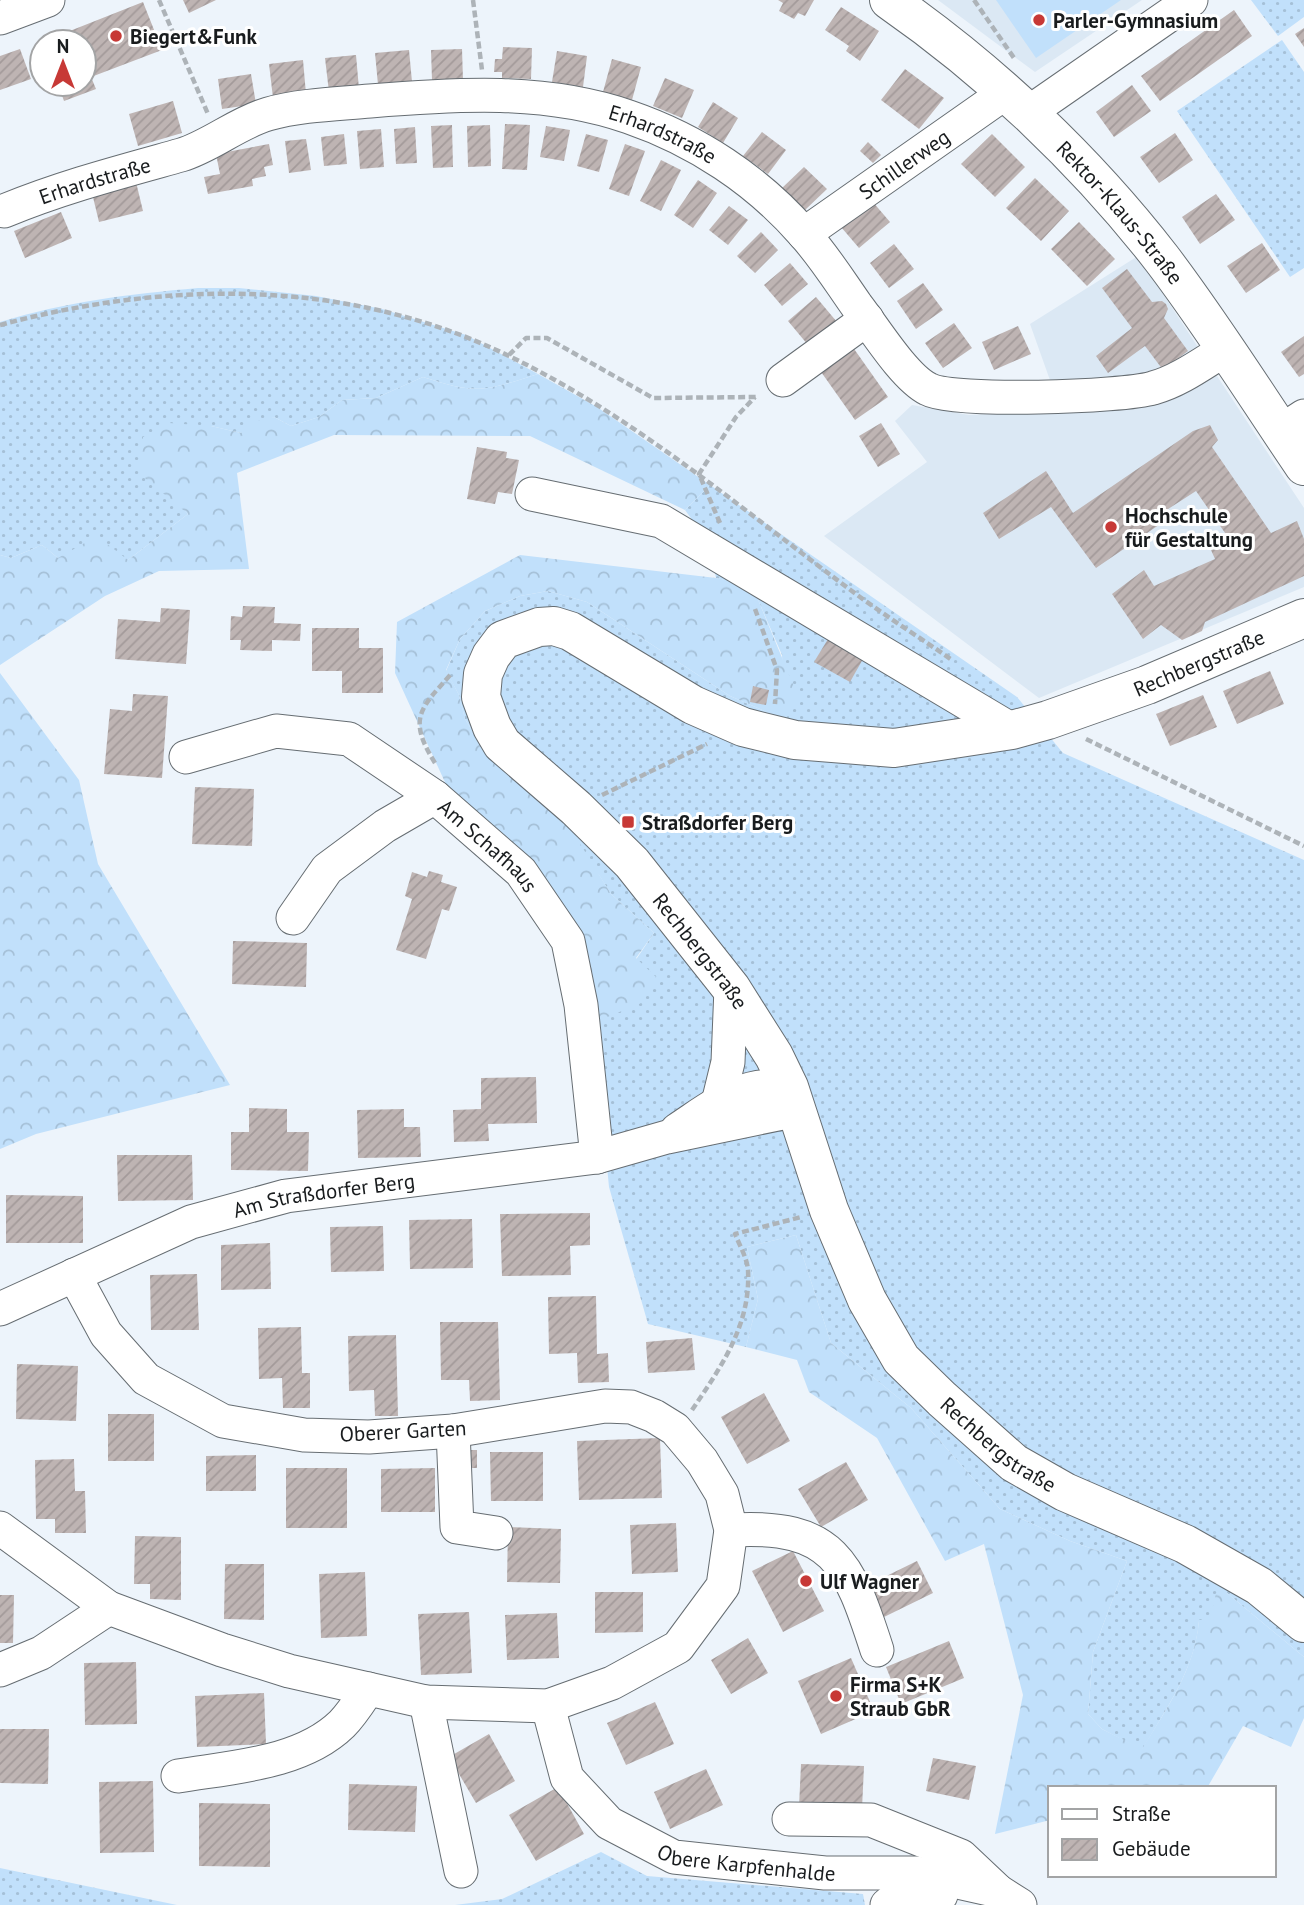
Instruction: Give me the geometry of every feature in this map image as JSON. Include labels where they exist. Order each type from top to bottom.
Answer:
[{"type":"main road","name":"Rektor-Klaus-Straße","points":[[889,0],[1026,102],[1137,229],[1226,349],[1292,424],[1304,466]]},
{"type":"main road","name":"Rechbergstraße","points":[[1304,618],[1147,685],[1048,720],[1012,730],[894,748],[795,740],[743,727],[693,705],[570,631],[554,626],[519,632],[503,640],[491,656],[483,674],[481,697],[502,744],[576,808],[632,863],[731,988],[774,1056],[793,1099],[829,1210],[867,1300],[901,1359],[1014,1463],[1065,1492],[1185,1544],[1259,1586],[1304,1623]]},
{"type":"street","points":[[0,18],[48,0]]},
{"type":"street","name":"Schillerweg","points":[[804,234],[1191,0]]},
{"type":"street","name":"Erhardstraße","points":[[4,211],[58,188],[185,154],[267,114],[386,100],[483,95],[585,104],[670,132],[706,151],[738,175],[804,234],[867,319],[926,389],[948,396],[1128,393],[1174,380],[1226,349]]},
{"type":"street","points":[[783,380],[867,319]]},
{"type":"street","points":[[532,494],[661,521],[1012,730]]},
{"type":"street","name":"Am Schafhaus","points":[[187,757],[276,731],[349,739],[435,797],[522,872],[568,941],[581,1005],[597,1157]]},
{"type":"street","points":[[293,918],[327,869],[385,826],[435,797]]},
{"type":"street","points":[[718,1103],[728,1062],[731,988]]},
{"type":"street","name":"Am Straßdorfer Berg","points":[[667,1138],[718,1103],[750,1087],[765,1084],[793,1099]]},
{"type":"street","name":"Am Straßdorfer Berg","points":[[0,1309],[191,1222],[286,1196],[597,1157],[793,1099]]},
{"type":"street","name":"Oberer Garten","points":[[0,1528],[109,1608],[222,1650],[289,1671],[426,1702],[548,1706],[612,1683],[678,1647],[723,1586],[731,1530],[722,1494],[702,1461],[676,1429],[631,1407],[605,1406],[453,1431],[369,1437],[304,1435],[223,1421],[146,1379],[106,1334],[74,1275]]},
{"type":"street","points":[[453,1431],[457,1527],[496,1533]]},
{"type":"street","points":[[731,1530],[751,1529],[789,1534],[822,1545],[846,1569],[857,1590],[877,1650]]},
{"type":"street","points":[[0,1670],[41,1653],[109,1608]]},
{"type":"street","points":[[178,1776],[272,1760],[310,1745],[341,1725],[368,1689]]},
{"type":"street","points":[[426,1702],[461,1871]]},
{"type":"street","name":"Obere Karpfenhalde","points":[[548,1706],[567,1778],[609,1822],[674,1857],[825,1873],[917,1873],[1009,1898]]},
{"type":"street","points":[[789,1819],[871,1820],[961,1856],[1009,1898]]},
{"type":"street","points":[[887,1905],[896,1896],[910,1892],[941,1895],[966,1905]]},
{"type":"path","points":[[159,0],[218,137]]},
{"type":"path","points":[[473,0],[483,95]]},
{"type":"path","points":[[974,0],[1026,102]]},
{"type":"path","points":[[0,326],[63,308],[124,299],[250,292],[355,306],[412,320],[509,355],[572,390],[699,474],[861,598],[964,667]]},
{"type":"path","points":[[509,355],[526,338],[547,338],[653,398],[755,397]]},
{"type":"path","points":[[736,416],[755,397],[783,380]]},
{"type":"path","points":[[435,797],[440,772],[420,738],[422,706],[452,673],[458,661]]},
{"type":"path","points":[[1048,720],[1304,846]]},
{"type":"path","points":[[576,808],[743,727]]},
{"type":"path","points":[[676,1429],[731,1352],[743,1315],[748,1268],[735,1234],[829,1210]]},
{"type":"shaded area","name":"Parler-Gymnasium","points":[[938,0],[1142,0],[1035,72]]},
{"type":"shaded area","points":[[1138,256],[1304,508],[1304,587],[1039,698],[824,536],[927,462],[895,421],[912,405],[969,415],[1053,412],[1051,383],[1030,324]]},
{"type":"green space","points":[[996,0],[1121,0],[1036,58]]},
{"type":"green space","points":[[1251,0],[1304,0],[1304,17],[1278,36]]},
{"type":"green space","points":[[1282,40],[1304,72],[1304,268],[1290,277],[1177,111]]},
{"type":"green space","points":[[198,288],[239,288],[316,296],[382,309],[466,335],[538,374],[481,389],[457,387],[423,377],[376,398],[342,400],[319,417],[291,426],[274,417],[241,433],[211,426],[172,499],[188,514],[128,560],[58,558],[42,545],[11,558],[0,555],[0,322],[98,300]]},
{"type":"green space","points":[[538,374],[597,407],[710,485],[685,510],[530,436],[334,435],[237,473],[249,569],[159,571],[105,596],[0,665],[0,555],[11,558],[42,545],[58,558],[97,536],[128,560],[188,514],[140,474],[143,437],[169,423],[211,426],[241,433],[252,422],[274,417],[291,426],[319,417],[342,400],[376,398],[423,377],[457,387],[481,389]]},
{"type":"green space","points":[[710,485],[1017,697],[1063,753],[1304,860],[1304,1657],[1227,1593],[1210,1620],[1199,1621],[1186,1672],[1142,1750],[1102,1729],[1088,1714],[1093,1652],[1127,1561],[1070,1541],[1000,1509],[911,1408],[831,1343],[796,1235],[747,1247],[758,1299],[746,1347],[648,1324],[609,1187],[593,1023],[654,933],[611,894],[599,875],[486,753],[465,719],[459,695],[446,671],[460,639],[485,611],[520,596],[548,591],[587,602],[730,696],[785,720],[782,655],[752,586],[716,578],[709,543],[685,510]]},
{"type":"green space","points":[[520,555],[716,578],[752,585],[799,699],[785,720],[730,696],[587,602],[548,591],[520,596],[485,611],[460,639],[446,670],[459,695],[465,719],[486,753],[568,824],[611,894],[654,933],[636,958],[656,977],[641,1003],[593,1023],[588,959],[449,791],[395,673],[397,622]]},
{"type":"green space","points":[[0,673],[79,780],[98,864],[230,1085],[36,1134],[0,1149]]},
{"type":"green space","points":[[796,1235],[831,1343],[911,1408],[1000,1509],[1070,1541],[1127,1561],[1093,1652],[1088,1714],[1102,1729],[1142,1749],[1186,1672],[1199,1620],[1210,1619],[1216,1593],[1227,1593],[1304,1657],[1304,1718],[1291,1747],[1243,1726],[1208,1786],[1048,1786],[1048,1821],[995,1834],[1023,1695],[984,1544],[945,1561],[877,1438],[809,1392],[797,1360],[746,1347],[758,1299],[747,1247]]},
{"type":"green space","points":[[601,1852],[647,1876],[863,1894],[865,1905],[455,1905],[502,1899]]},
{"type":"green space","points":[[0,1868],[177,1905],[0,1905]]},
{"type":"building","points":[[183,0],[216,0],[189,13]]},
{"type":"building","points":[[778,0],[814,0],[805,16],[798,13],[794,19],[779,11],[783,3]]},
{"type":"building","name":"Biegert&Funk","points":[[143,2],[162,50],[98,74],[98,28],[77,28]]},
{"type":"building","points":[[841,7],[879,31],[860,61],[846,51],[849,46],[825,30]]},
{"type":"building","points":[[1234,10],[1252,36],[1160,101],[1141,76]]},
{"type":"building","points":[[1304,28],[1304,47],[1295,34]]},
{"type":"building","points":[[503,47],[532,48],[531,79],[502,78],[502,72],[494,72],[495,59],[502,59]]},
{"type":"building","points":[[20,49],[28,71],[28,80],[0,90],[0,56]]},
{"type":"building","points":[[462,49],[463,80],[432,80],[431,50]]},
{"type":"building","points":[[409,50],[412,82],[378,85],[375,53]]},
{"type":"building","points":[[557,51],[587,56],[583,87],[552,82]]},
{"type":"building","points":[[356,55],[359,89],[329,92],[325,58]]},
{"type":"building","points":[[612,59],[641,67],[632,100],[603,92]]},
{"type":"building","points":[[303,60],[306,94],[273,98],[269,64]]},
{"type":"building","points":[[905,69],[944,98],[919,129],[881,100]]},
{"type":"building","points":[[251,74],[256,104],[222,109],[218,79]]},
{"type":"building","points":[[665,78],[694,90],[682,118],[653,106]]},
{"type":"building","points":[[1132,85],[1151,111],[1114,137],[1096,112]]},
{"type":"building","points":[[173,101],[182,133],[138,146],[129,114]]},
{"type":"building","points":[[713,102],[738,118],[723,143],[698,127]]},
{"type":"building","points":[[505,124],[530,125],[527,170],[502,169]]},
{"type":"building","points":[[452,125],[453,167],[433,168],[431,126]]},
{"type":"building","points":[[490,125],[491,166],[468,167],[467,126]]},
{"type":"building","points":[[546,126],[570,130],[564,161],[540,157]]},
{"type":"building","points":[[415,127],[417,163],[396,164],[394,129]]},
{"type":"building","points":[[381,129],[384,167],[360,169],[357,131]]},
{"type":"building","points":[[762,132],[786,150],[768,174],[743,156]]},
{"type":"building","points":[[1175,133],[1193,160],[1159,183],[1140,157]]},
{"type":"building","points":[[344,134],[347,164],[324,166],[321,137]]},
{"type":"building","points":[[586,134],[608,140],[599,172],[577,166]]},
{"type":"building","points":[[992,134],[1025,167],[995,197],[961,164]]},
{"type":"building","points":[[306,139],[311,170],[289,173],[285,141]]},
{"type":"building","points":[[868,142],[881,155],[873,163],[860,151]]},
{"type":"building","points":[[269,144],[273,165],[264,167],[266,176],[252,179],[253,186],[208,194],[204,177],[220,174],[216,154]]},
{"type":"building","points":[[625,144],[645,151],[629,196],[609,189]]},
{"type":"building","points":[[661,160],[681,170],[661,211],[640,201]]},
{"type":"building","points":[[804,167],[827,189],[804,211],[782,188]]},
{"type":"building","points":[[1035,178],[1069,211],[1041,241],[1006,208]]},
{"type":"building","points":[[698,180],[717,193],[693,228],[674,215]]},
{"type":"building","points":[[136,182],[143,211],[99,222],[92,193]]},
{"type":"building","points":[[1216,194],[1235,220],[1200,244],[1182,217]]},
{"type":"building","points":[[872,201],[890,222],[859,248],[841,227]]},
{"type":"building","points":[[729,206],[748,220],[728,245],[709,230]]},
{"type":"building","points":[[61,212],[72,238],[25,258],[14,231]]},
{"type":"building","points":[[1079,222],[1115,259],[1087,286],[1051,249]]},
{"type":"building","points":[[761,232],[778,250],[755,273],[737,256]]},
{"type":"building","points":[[1262,243],[1280,270],[1246,293],[1227,266]]},
{"type":"building","points":[[894,244],[914,269],[889,288],[870,263]]},
{"type":"building","points":[[790,263],[808,284],[782,306],[764,285]]},
{"type":"building","points":[[1127,269],[1152,302],[1162,301],[1166,304],[1168,309],[1164,318],[1188,351],[1163,370],[1145,346],[1108,373],[1096,356],[1132,328],[1102,288]]},
{"type":"building","points":[[923,283],[943,310],[916,329],[897,301]]},
{"type":"building","points":[[816,297],[837,322],[808,345],[788,321]]},
{"type":"building","points":[[954,323],[972,348],[943,368],[925,343]]},
{"type":"building","points":[[1018,326],[1031,354],[994,370],[982,342]]},
{"type":"building","points":[[1304,336],[1304,374],[1299,377],[1281,352]]},
{"type":"building","points":[[852,346],[888,397],[855,420],[819,369]]},
{"type":"building","points":[[881,423],[900,454],[878,467],[859,436]]},
{"type":"building","name":"Hochschule für Gestaltung","points":[[1210,425],[1218,440],[1212,447],[1271,533],[1297,521],[1304,539],[1304,576],[1205,622],[1202,631],[1182,640],[1161,625],[1143,639],[1112,594],[1144,570],[1154,586],[1215,559],[1211,550],[1232,543],[1196,491],[1165,511],[1169,518],[1096,568],[1051,507],[999,539],[983,513],[1046,471],[1073,513],[1193,431]]},
{"type":"building","points":[[477,447],[507,452],[506,458],[519,460],[512,494],[498,492],[495,504],[467,499]]},
{"type":"building","points":[[243,606],[275,607],[274,623],[301,624],[300,641],[272,640],[272,651],[240,650],[241,640],[230,640],[231,616],[242,617]]},
{"type":"building","points":[[161,608],[190,610],[186,664],[115,659],[118,619],[160,622]]},
{"type":"building","points":[[312,628],[359,628],[359,648],[383,648],[383,693],[342,693],[342,671],[312,671]]},
{"type":"building","points":[[828,639],[863,659],[850,682],[814,662]]},
{"type":"building","points":[[1270,671],[1284,704],[1237,724],[1223,691]]},
{"type":"building","points":[[753,686],[769,690],[766,705],[750,702]]},
{"type":"building","points":[[133,694],[168,696],[162,778],[104,774],[110,709],[132,711]]},
{"type":"building","points":[[1203,695],[1217,727],[1170,746],[1156,714]]},
{"type":"building","points":[[195,787],[254,789],[252,846],[192,844]]},
{"type":"building","points":[[429,871],[443,875],[441,882],[457,887],[449,911],[442,909],[426,959],[396,950],[412,899],[405,896],[412,872],[427,877]]},
{"type":"building","points":[[233,941],[307,943],[306,987],[232,984]]},
{"type":"building","points":[[536,1077],[537,1123],[488,1124],[489,1141],[454,1142],[453,1110],[481,1109],[481,1078]]},
{"type":"building","points":[[249,1108],[287,1109],[287,1132],[309,1132],[308,1171],[231,1170],[231,1132],[249,1132]]},
{"type":"building","points":[[404,1109],[404,1127],[420,1127],[421,1157],[358,1158],[357,1110]]},
{"type":"building","points":[[117,1155],[192,1155],[193,1200],[118,1201]]},
{"type":"building","points":[[6,1195],[83,1196],[83,1243],[6,1243]]},
{"type":"building","points":[[590,1213],[590,1245],[570,1246],[571,1275],[502,1276],[500,1214]]},
{"type":"building","points":[[472,1219],[473,1268],[410,1269],[409,1220]]},
{"type":"building","points":[[383,1226],[384,1271],[331,1272],[330,1227]]},
{"type":"building","points":[[270,1243],[271,1289],[221,1290],[221,1245]]},
{"type":"building","points":[[197,1274],[199,1330],[151,1330],[150,1275]]},
{"type":"building","points":[[596,1296],[597,1354],[608,1353],[609,1382],[578,1383],[577,1353],[549,1354],[548,1297]]},
{"type":"building","points":[[440,1322],[498,1322],[500,1400],[470,1401],[469,1380],[441,1380]]},
{"type":"building","points":[[301,1327],[302,1373],[310,1373],[310,1408],[283,1408],[282,1378],[259,1379],[258,1328]]},
{"type":"building","points":[[396,1335],[398,1416],[375,1416],[374,1390],[349,1391],[348,1336]]},
{"type":"building","points":[[692,1338],[695,1370],[648,1373],[646,1342]]},
{"type":"building","points":[[17,1364],[78,1366],[76,1421],[16,1419]]},
{"type":"building","points":[[764,1393],[790,1441],[747,1464],[721,1417]]},
{"type":"building","points":[[108,1414],[154,1414],[154,1461],[108,1461]]},
{"type":"building","points":[[660,1438],[662,1498],[579,1500],[577,1441]]},
{"type":"building","points":[[462,1450],[477,1450],[477,1468],[462,1468]]},
{"type":"building","points":[[490,1452],[543,1452],[543,1501],[491,1501]]},
{"type":"building","points":[[256,1455],[256,1491],[206,1491],[206,1456]]},
{"type":"building","points":[[74,1459],[75,1491],[85,1491],[86,1533],[55,1533],[55,1519],[36,1519],[35,1460]]},
{"type":"building","points":[[846,1462],[868,1500],[821,1527],[798,1489]]},
{"type":"building","points":[[286,1468],[347,1468],[347,1528],[286,1528]]},
{"type":"building","points":[[435,1468],[435,1512],[381,1512],[381,1469]]},
{"type":"building","points":[[676,1523],[678,1572],[632,1574],[630,1525]]},
{"type":"building","points":[[508,1527],[561,1529],[560,1583],[507,1582]]},
{"type":"building","points":[[135,1536],[181,1537],[181,1600],[150,1599],[150,1584],[134,1584]]},
{"type":"building","points":[[793,1551],[824,1611],[783,1632],[752,1571]]},
{"type":"building","points":[[917,1561],[933,1593],[884,1617],[868,1585]]},
{"type":"building","points":[[225,1564],[264,1564],[264,1620],[224,1619]]},
{"type":"building","points":[[365,1572],[367,1636],[321,1638],[319,1574]]},
{"type":"building","points":[[595,1592],[643,1592],[643,1632],[595,1633]]},
{"type":"building","points":[[0,1595],[14,1595],[13,1643],[0,1643]]},
{"type":"building","points":[[469,1612],[472,1673],[421,1675],[418,1614]]},
{"type":"building","points":[[557,1613],[559,1658],[507,1660],[505,1615]]},
{"type":"building","points":[[748,1638],[768,1673],[731,1694],[711,1660]]},
{"type":"building","points":[[949,1641],[964,1678],[901,1704],[886,1667]]},
{"type":"building","points":[[851,1658],[874,1711],[821,1734],[798,1681]]},
{"type":"building","points":[[136,1662],[137,1724],[85,1725],[84,1663]]},
{"type":"building","points":[[264,1693],[266,1744],[197,1747],[195,1696]]},
{"type":"building","points":[[655,1702],[674,1744],[626,1765],[607,1723]]},
{"type":"building","points":[[0,1729],[49,1729],[48,1784],[0,1783]]},
{"type":"building","points":[[489,1734],[515,1781],[476,1803],[449,1757]]},
{"type":"building","points":[[933,1758],[976,1766],[969,1800],[926,1791]]},
{"type":"building","points":[[801,1764],[864,1766],[862,1809],[799,1807]]},
{"type":"building","points":[[706,1769],[723,1805],[670,1829],[654,1792]]},
{"type":"building","points":[[153,1781],[154,1852],[100,1853],[99,1782]]},
{"type":"building","points":[[349,1784],[417,1786],[415,1832],[348,1830]]},
{"type":"building","points":[[558,1787],[584,1834],[536,1861],[509,1815]]},
{"type":"building","points":[[199,1803],[270,1804],[270,1867],[199,1866]]},
{"type":"place","name":"Parler-Gymnasium","points":[[1039,20]]},
{"type":"place","name":"Biegert&Funk","points":[[116,36]]},
{"type":"place","name":"Hochschule für Gestaltung","points":[[1111,527]]},
{"type":"place","name":"Straßdorfer Berg","points":[[628,822]]},
{"type":"place","name":"Ulf Wagner","points":[[806,1581]]},
{"type":"place","name":"Firma S+K Straub GbR","points":[[836,1696]]}]
